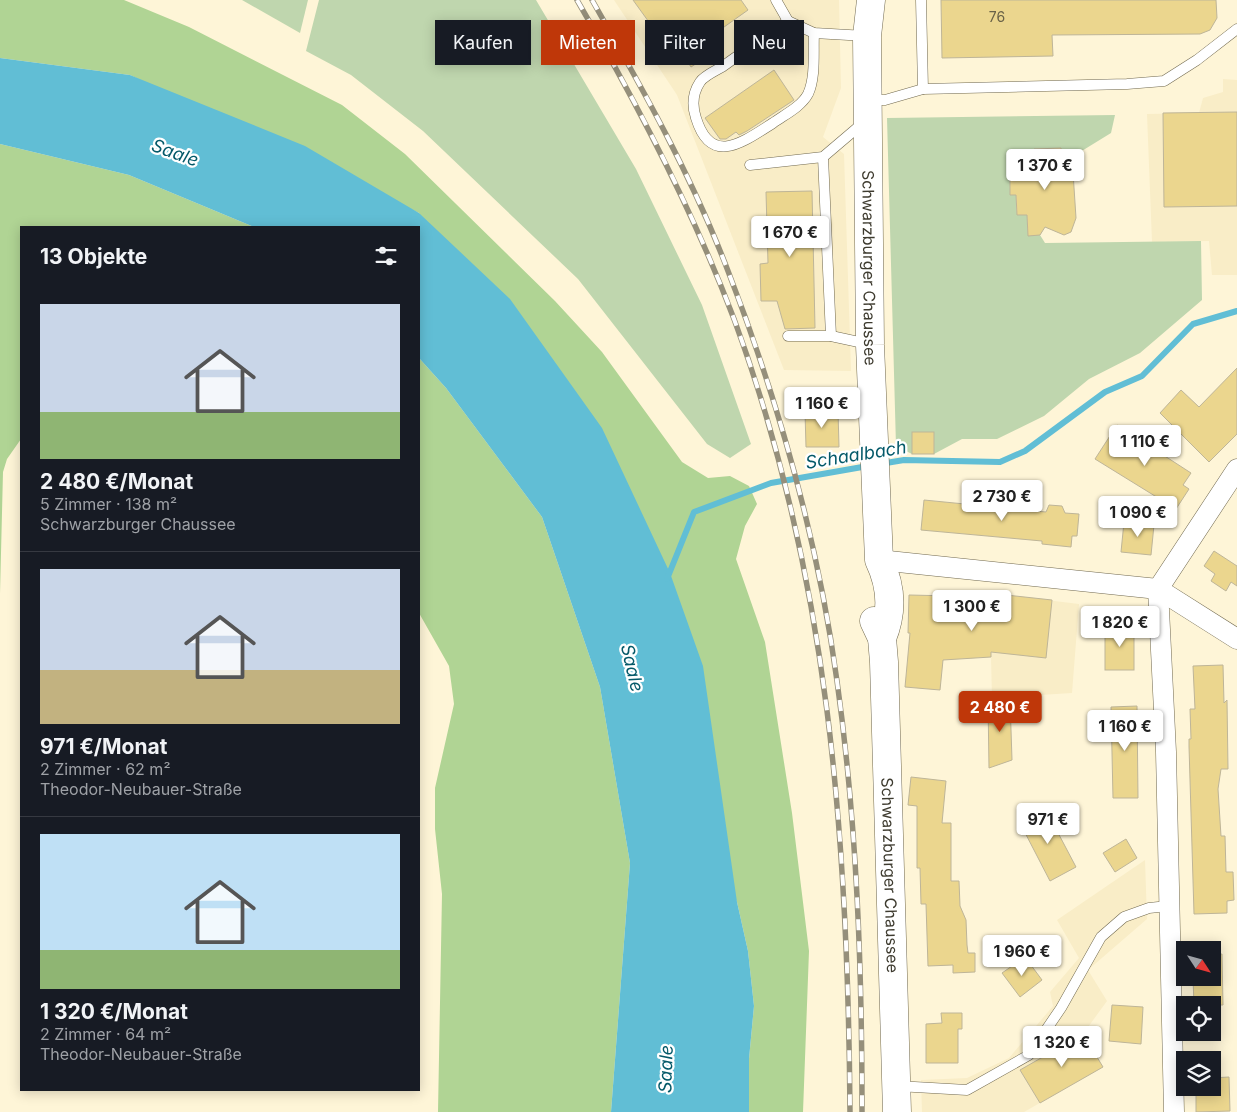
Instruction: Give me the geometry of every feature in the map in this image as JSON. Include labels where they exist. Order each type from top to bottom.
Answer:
[{"type":"main road","name":"Schwarzburger Chaussee","points":[[863,0],[867,36],[870,345],[873,444],[879,560],[889,586],[889,618],[882,638],[897,1099]]},
{"type":"main road","name":"Schwarzburger Chaussee","points":[[867,36],[871,0]]},
{"type":"street","points":[[1174,1112],[1166,752],[1158,589],[1237,469]]},
{"type":"street","points":[[879,560],[1158,589],[1237,639]]},
{"type":"lane","points":[[776,0],[787,20]]},
{"type":"lane","points":[[921,0],[923,89]]},
{"type":"lane","points":[[804,28],[814,33],[867,36]]},
{"type":"lane","points":[[750,165],[823,157],[868,109],[885,100],[923,89],[1127,84],[1164,81],[1197,60],[1237,29]]},
{"type":"lane","points":[[734,58],[700,81],[692,104],[700,132],[707,141],[716,146],[728,148],[791,111],[808,93],[814,33]]},
{"type":"lane","points":[[823,157],[831,336]]},
{"type":"lane","points":[[788,336],[831,336],[870,345]]},
{"type":"lane","points":[[897,1099],[967,1090],[1029,1055],[1061,1008],[1101,937],[1124,917],[1149,908],[1168,906]]},
{"type":"shaded area","points":[[614,0],[839,0],[841,88],[823,137],[844,154],[851,371],[784,370],[677,95],[657,65],[724,65],[724,20],[645,20],[645,47],[635,32],[635,20],[627,20]]},
{"type":"shaded area","points":[[1223,79],[1237,80],[1237,275],[1212,275],[1209,241],[1152,242],[1147,114],[1199,113],[1203,98],[1223,92]]},
{"type":"shaded area","points":[[997,594],[1079,604],[1072,693],[992,698],[991,657]]},
{"type":"shaded area","points":[[1145,860],[1147,919],[1088,970],[1107,1001],[1083,1034],[1103,1067],[1024,1112],[922,1112],[921,1080],[967,1078],[1009,1058],[1053,1006],[1050,992],[1079,958],[1057,920]]},
{"type":"green space","points":[[0,0],[124,0],[189,27],[342,105],[405,154],[555,301],[602,352],[682,462],[708,478],[730,476],[749,486],[757,504],[745,526],[736,559],[765,642],[792,813],[809,951],[803,1112],[749,1112],[749,1059],[754,1006],[748,951],[737,902],[419,213],[130,75],[0,58]]},
{"type":"green space","points":[[242,0],[308,0],[300,33]]},
{"type":"green space","points":[[319,0],[536,0],[548,20],[541,20],[541,65],[574,65],[636,169],[702,305],[751,444],[730,458],[707,444],[578,279],[423,131],[351,75],[306,51]]},
{"type":"green space","points":[[1115,115],[1111,133],[1072,157],[1062,158],[1060,148],[1034,149],[1033,158],[1016,159],[1016,177],[1010,177],[1010,195],[1016,195],[1017,214],[1027,215],[1028,232],[1040,235],[1045,243],[1201,241],[1202,300],[1140,353],[1089,379],[1044,416],[997,439],[962,439],[934,454],[912,454],[896,446],[887,118]]},
{"type":"green space","points":[[0,144],[129,175],[252,226],[20,226],[20,440],[7,459],[3,472],[0,594]]},
{"type":"green space","points":[[420,359],[446,388],[542,517],[600,687],[630,863],[611,1112],[438,1112],[442,894],[435,829],[435,788],[454,704],[449,666],[420,615]]},
{"type":"water","name":"Saale","points":[[0,58],[130,75],[305,146],[419,213],[510,299],[602,428],[670,573],[703,666],[737,902],[748,951],[754,1006],[749,1059],[749,1112],[611,1112],[630,863],[600,687],[542,517],[446,388],[420,359],[420,226],[252,226],[129,175],[0,144]]},
{"type":"building","points":[[633,0],[741,0],[748,10],[724,27],[724,20],[647,20]]},
{"type":"building","points":[[941,0],[1216,0],[1217,18],[1210,30],[1200,34],[1052,35],[1053,56],[942,58]]},
{"type":"building","points":[[774,70],[794,100],[747,131],[739,135],[736,132],[726,139],[720,139],[705,118]]},
{"type":"building","points":[[1237,112],[1237,206],[1164,207],[1163,113]]},
{"type":"building","points":[[1061,148],[1062,158],[1072,157],[1076,218],[1071,232],[1064,235],[1045,227],[1040,235],[1028,236],[1027,215],[1017,215],[1016,195],[1010,195],[1010,177],[1016,177],[1015,159],[1033,158],[1034,149]]},
{"type":"building","points":[[812,191],[815,328],[785,329],[777,301],[761,301],[760,264],[768,263],[766,192]]},
{"type":"building","points":[[1237,368],[1237,434],[1209,462],[1160,413],[1181,390],[1199,407]]},
{"type":"building","points":[[838,411],[839,447],[806,447],[805,412]]},
{"type":"building","points":[[1117,425],[1191,473],[1183,485],[1189,489],[1176,509],[1095,459]]},
{"type":"building","points":[[912,432],[934,432],[934,454],[912,454]]},
{"type":"building","points":[[924,500],[1046,512],[1049,505],[1062,506],[1065,513],[1079,514],[1077,536],[1072,536],[1071,547],[1042,544],[1042,541],[921,530]]},
{"type":"building","points":[[1124,522],[1154,525],[1151,555],[1121,552]]},
{"type":"building","points":[[1214,551],[1237,566],[1237,586],[1231,582],[1226,591],[1211,581],[1215,574],[1204,566]]},
{"type":"building","points":[[997,594],[1052,600],[1046,658],[991,652],[991,657],[943,660],[940,690],[905,687],[910,633],[908,633],[909,595],[952,596],[996,601]]},
{"type":"building","points":[[1105,625],[1134,625],[1134,670],[1105,670]]},
{"type":"building","points":[[1223,665],[1224,703],[1227,700],[1228,769],[1221,769],[1218,789],[1221,836],[1225,836],[1226,872],[1233,872],[1234,900],[1227,901],[1227,913],[1194,914],[1189,746],[1189,739],[1191,739],[1190,709],[1195,709],[1193,666]]},
{"type":"building","points":[[1010,700],[1012,760],[989,768],[988,701]]},
{"type":"building","points":[[1137,706],[1138,798],[1113,798],[1111,707]]},
{"type":"building","points":[[911,777],[946,781],[942,823],[951,823],[951,881],[959,881],[960,906],[966,920],[968,953],[975,953],[975,972],[953,973],[953,965],[928,966],[926,904],[921,904],[920,868],[917,868],[917,806],[908,805]]},
{"type":"building","points":[[1046,810],[1076,867],[1050,881],[1020,823]]},
{"type":"building","points":[[1126,839],[1137,858],[1115,872],[1103,853]]},
{"type":"building","points":[[1221,954],[1223,1005],[1221,1005],[1221,996],[1194,996],[1193,986],[1221,986]]},
{"type":"building","points":[[1025,957],[1042,980],[1020,997],[1002,973]]},
{"type":"building","points":[[1112,1005],[1143,1007],[1141,1044],[1109,1041]]},
{"type":"building","points":[[941,1013],[962,1013],[962,1029],[958,1029],[958,1063],[926,1063],[926,1024],[942,1023]]},
{"type":"building","points":[[1083,1034],[1103,1067],[1040,1103],[1020,1070]]},
{"type":"building","points":[[1221,1077],[1229,1077],[1230,1111],[1196,1112],[1196,1096],[1221,1096]]},
{"type":"waterway","name":"Schaalbach","points":[[880,464],[904,460],[1000,462],[1025,451],[1105,392],[1142,376],[1193,324],[1237,311]]},
{"type":"waterway","name":"Schaalbach","points":[[667,579],[694,512],[771,483],[868,466]]},
{"type":"railway","points":[[577,0],[642,117],[682,196],[718,278],[734,319],[766,416],[792,513],[812,611],[827,710],[837,809],[844,909],[850,1112]]},
{"type":"railway","points":[[592,0],[665,133],[714,236],[764,371],[808,525],[829,629],[837,681],[854,842],[861,1004],[862,1112]]}]
